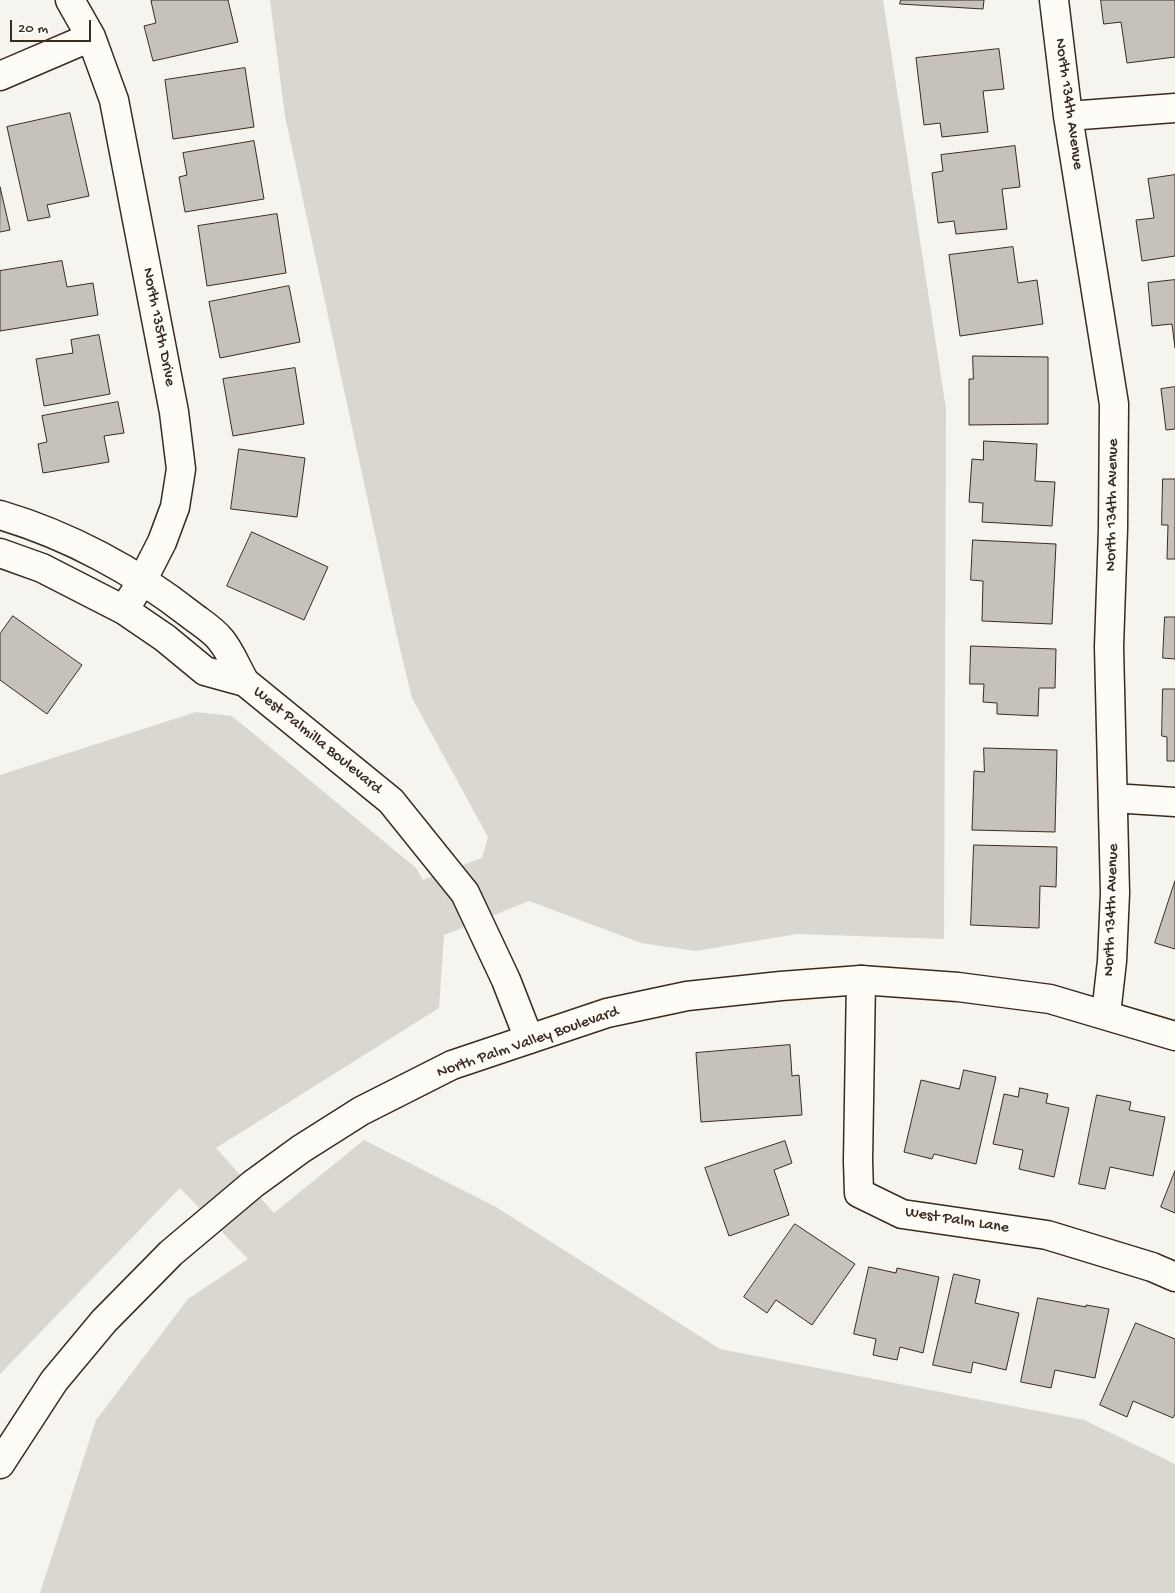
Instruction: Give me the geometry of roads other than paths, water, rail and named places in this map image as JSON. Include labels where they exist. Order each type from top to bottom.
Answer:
[{"type":"street","name":"North 135th Drive","points":[[70,0],[91,37],[114,100],[174,412],[181,469],[175,506],[162,542],[142,581],[124,610]]},
{"type":"street","name":"North 134th Avenue","points":[[1054,0],[1068,116],[1114,404],[1113,529],[1109,647],[1115,893],[1112,961],[1106,1014]]},
{"type":"street","points":[[0,76],[91,37]]},
{"type":"street","points":[[1068,116],[1175,108]]},
{"type":"street","points":[[0,515],[56,536],[109,560],[142,581],[220,638],[245,682]]},
{"type":"street","name":"West Palmilla Boulevard","points":[[0,553],[42,568],[124,610],[165,638],[205,670],[245,682],[391,801],[465,893],[506,980],[529,1039]]},
{"type":"street","points":[[1113,798],[1175,802]]},
{"type":"street","name":"North Palm Valley Boulevard","points":[[0,1464],[54,1381],[104,1321],[171,1254],[253,1184],[301,1149],[361,1111],[452,1065],[607,1013],[686,996],[862,980],[958,987],[1050,1000],[1106,1014],[1175,1036]]},
{"type":"street","name":"West Palm Lane","points":[[862,980],[859,1193],[902,1214],[1047,1235],[1152,1267],[1175,1276]]}]
